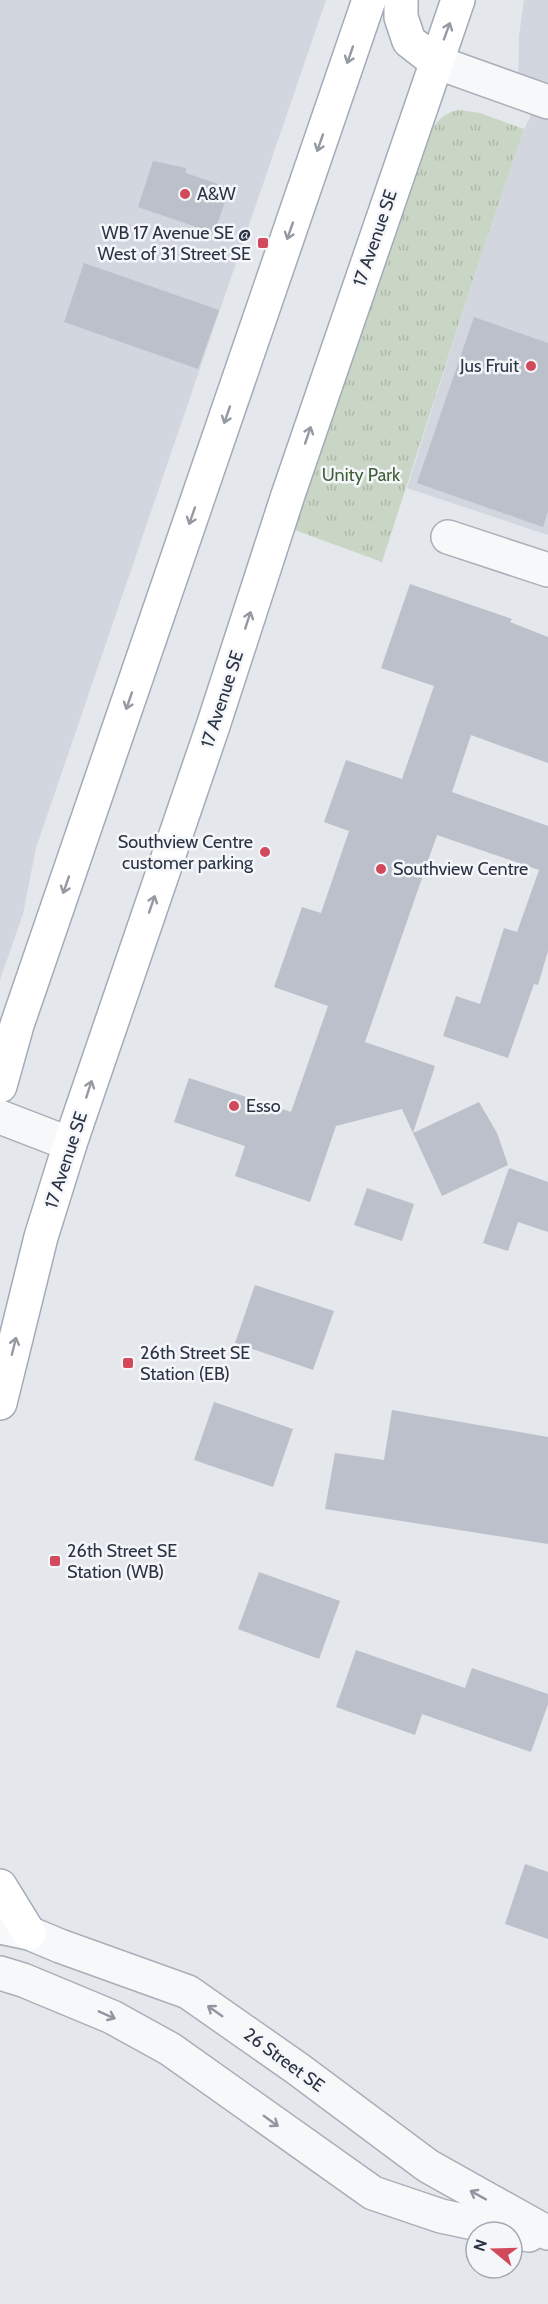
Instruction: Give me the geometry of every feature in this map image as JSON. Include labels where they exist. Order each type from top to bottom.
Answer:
[{"type":"main road","points":[[0,1086],[17,1026],[369,0]]},
{"type":"main road","points":[[401,0],[401,17],[409,41],[436,62]]},
{"type":"main road","name":"17 Avenue SE","points":[[0,1403],[41,1237],[70,1144],[213,726],[291,483],[458,0]]},
{"type":"main road","points":[[0,1886],[14,1930]]},
{"type":"street","points":[[436,62],[548,102]]},
{"type":"street","points":[[448,537],[548,570]]},
{"type":"street","points":[[0,1117],[70,1144]]},
{"type":"street","name":"26 Street SE","points":[[14,1930],[188,1992],[298,2069],[428,2166],[548,2233]]},
{"type":"street","points":[[0,1973],[23,1980],[112,2017],[170,2049],[373,2193],[441,2216],[548,2239]]},
{"type":"shaded area","points":[[0,0],[326,0],[36,848],[23,914],[0,980]]},
{"type":"shaded area","points":[[524,0],[548,0],[548,535],[407,488],[524,129],[539,99],[518,91],[519,36]]},
{"type":"green space","name":"Unity Park","points":[[460,110],[480,113],[524,129],[382,562],[292,529],[421,150],[440,119]]},
{"type":"building","name":"A&W","points":[[153,161],[186,168],[186,173],[230,188],[214,233],[138,207]]},
{"type":"building","points":[[84,263],[219,310],[198,369],[64,322]]},
{"type":"building","points":[[474,317],[548,343],[548,511],[543,527],[417,483]]},
{"type":"building","name":"Southview Centre","points":[[410,584],[512,619],[510,622],[548,637],[548,763],[471,735],[452,792],[548,826],[548,951],[538,985],[534,984],[508,1058],[443,1036],[456,996],[480,1004],[504,928],[517,932],[539,870],[437,835],[365,1042],[435,1066],[413,1133],[402,1109],[336,1126],[310,1202],[235,1176],[245,1146],[174,1122],[189,1078],[291,1112],[328,1006],[274,987],[302,907],[321,913],[349,831],[324,822],[346,760],[402,779],[434,686],[381,668]]},
{"type":"building","points":[[479,1102],[497,1133],[508,1165],[442,1196],[413,1133]]},
{"type":"building","points":[[509,1168],[548,1182],[548,1232],[518,1222],[508,1251],[483,1243]]},
{"type":"building","points":[[367,1188],[414,1204],[402,1241],[354,1225]]},
{"type":"building","points":[[255,1285],[334,1311],[313,1370],[235,1343]]},
{"type":"building","points":[[214,1402],[293,1429],[273,1487],[194,1460]]},
{"type":"building","points":[[392,1410],[548,1437],[548,1544],[325,1509],[335,1453],[384,1460]]},
{"type":"building","points":[[259,1572],[340,1601],[319,1659],[238,1629]]},
{"type":"building","points":[[356,1650],[465,1688],[472,1668],[548,1694],[548,1704],[531,1752],[422,1714],[415,1735],[336,1707]]},
{"type":"building","points":[[525,1864],[548,1872],[548,1939],[505,1924]]},
{"type":"place","name":"A&W","points":[[185,194]]},
{"type":"place","name":"WB 17 Avenue SE @ West of 31 Street SE","points":[[263,243]]},
{"type":"place","name":"Jus Fruit","points":[[531,366]]},
{"type":"place","name":"Southview Centre customer parking","points":[[265,852]]},
{"type":"place","name":"Southview Centre","points":[[381,869]]},
{"type":"place","name":"Esso","points":[[234,1106]]},
{"type":"place","name":"26th Street SE Station (EB)","points":[[128,1363]]},
{"type":"place","name":"26th Street SE Station (WB)","points":[[55,1561]]}]
